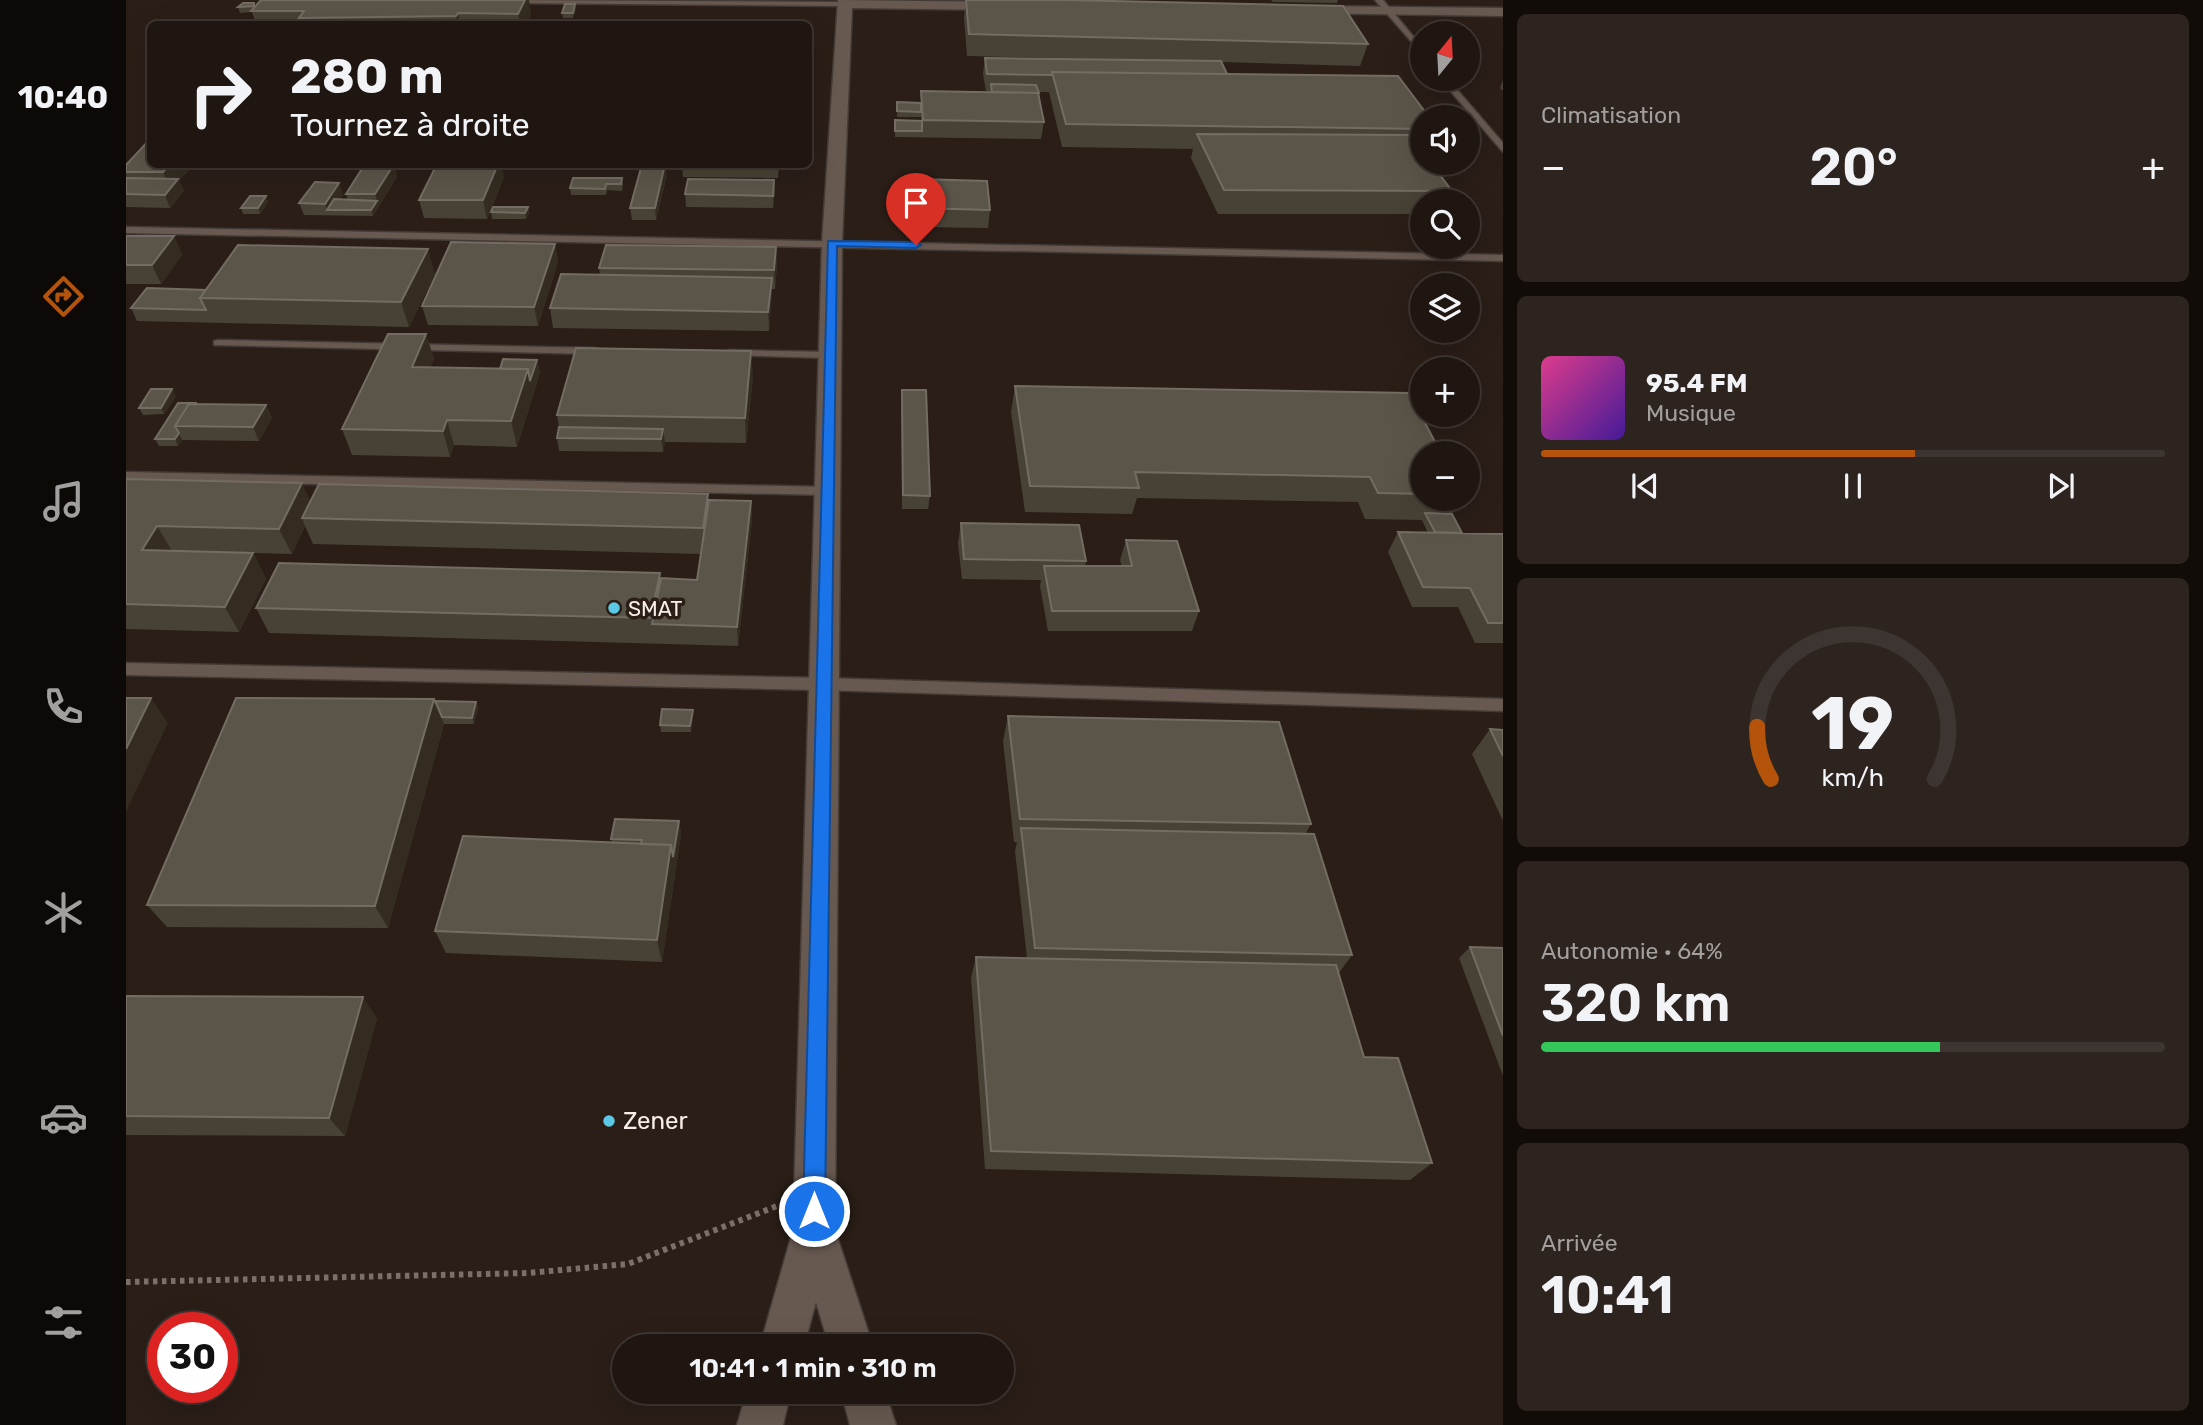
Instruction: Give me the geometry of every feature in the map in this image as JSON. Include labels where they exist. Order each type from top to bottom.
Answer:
[{"type":"street","points":[[785,1334],[814,1211],[832,243],[845,2],[1026,7]]},
{"type":"street","points":[[1291,10],[1383,6],[1503,12]]},
{"type":"street","points":[[814,1211],[848,1334]]},
{"type":"street","points":[[760,1425],[766,1404]]},
{"type":"street","points":[[867,1404],[873,1425]]},
{"type":"lane","points":[[497,1],[845,2]]},
{"type":"lane","points":[[1383,6],[1410,38]]},
{"type":"lane","points":[[1454,91],[1503,149]]},
{"type":"lane","points":[[126,230],[1503,258]]},
{"type":"lane","points":[[218,344],[607,351]]},
{"type":"lane","points":[[718,353],[830,355]]},
{"type":"lane","points":[[126,476],[827,491]]},
{"type":"lane","points":[[126,669],[822,684],[1503,705]]},
{"type":"path","points":[[126,1282],[514,1273],[628,1264],[814,1211]]},
{"type":"building","points":[[261,0],[525,0],[518,14],[299,18],[304,11],[251,11]]},
{"type":"building","points":[[966,0],[1343,6],[1368,44],[969,34]]},
{"type":"building","points":[[243,3],[254,3],[254,6],[238,7]]},
{"type":"building","points":[[565,4],[575,4],[573,13],[562,13]]},
{"type":"building","points":[[985,58],[1221,61],[1227,74],[987,74]]},
{"type":"building","points":[[1052,72],[1398,76],[1420,105],[1410,105],[1410,129],[1066,124]]},
{"type":"building","points":[[991,84],[1036,85],[1039,93],[992,92]]},
{"type":"building","points":[[921,91],[1038,93],[1044,122],[923,120]]},
{"type":"building","points":[[897,102],[921,103],[921,112],[897,111]]},
{"type":"building","points":[[895,120],[922,121],[922,131],[895,131]]},
{"type":"building","points":[[1197,134],[1409,135],[1410,175],[1440,175],[1450,189],[1410,191],[1224,190]]},
{"type":"building","points":[[147,142],[147,168],[166,168],[163,172],[126,172],[126,165]]},
{"type":"building","points":[[362,168],[391,168],[375,194],[346,194]]},
{"type":"building","points":[[435,168],[496,168],[483,200],[419,200]]},
{"type":"building","points":[[641,168],[664,168],[655,208],[630,208]]},
{"type":"building","points":[[126,178],[178,179],[165,195],[126,194]]},
{"type":"building","points":[[573,178],[622,178],[621,184],[606,184],[605,189],[570,188]]},
{"type":"building","points":[[688,179],[774,180],[773,196],[685,194]]},
{"type":"building","points":[[918,179],[987,181],[990,210],[919,208]]},
{"type":"building","points":[[315,182],[339,183],[325,204],[299,203]]},
{"type":"building","points":[[250,196],[266,196],[258,208],[241,208]]},
{"type":"building","points":[[334,199],[377,201],[371,210],[327,210]]},
{"type":"building","points":[[493,207],[528,207],[525,213],[491,212]]},
{"type":"building","points":[[126,236],[174,236],[152,265],[126,265]]},
{"type":"building","points":[[451,242],[555,244],[534,307],[422,306]]},
{"type":"building","points":[[238,245],[428,249],[401,302],[200,298]]},
{"type":"building","points":[[606,245],[776,247],[774,270],[599,268]]},
{"type":"building","points":[[561,274],[772,278],[768,312],[550,308]]},
{"type":"building","points":[[147,288],[206,290],[200,298],[206,310],[131,308]]},
{"type":"building","points":[[388,334],[426,334],[412,367],[528,369],[511,421],[447,420],[443,431],[342,429]]},
{"type":"building","points":[[576,348],[751,351],[745,418],[557,415]]},
{"type":"building","points":[[503,359],[537,360],[530,381],[528,369],[500,369]]},
{"type":"building","points":[[1015,386],[1409,393],[1410,427],[1427,427],[1435,441],[1410,441],[1410,494],[1378,493],[1370,477],[1135,472],[1139,488],[1030,486]]},
{"type":"building","points":[[151,389],[172,389],[161,408],[139,408]]},
{"type":"building","points":[[902,390],[926,390],[930,496],[903,495]]},
{"type":"building","points":[[178,403],[197,403],[189,404],[175,426],[179,433],[175,439],[155,439]]},
{"type":"building","points":[[189,404],[266,405],[253,427],[175,426]]},
{"type":"building","points":[[559,427],[663,429],[661,439],[557,438]]},
{"type":"building","points":[[126,479],[302,483],[279,529],[157,526],[142,550],[253,553],[225,607],[126,604]]},
{"type":"building","points":[[319,484],[708,494],[703,528],[302,518]]},
{"type":"building","points":[[709,500],[751,501],[737,627],[652,624],[661,578],[697,580]]},
{"type":"building","points":[[1425,513],[1452,514],[1462,533],[1435,532]]},
{"type":"building","points":[[961,523],[1079,525],[1086,561],[964,559]]},
{"type":"building","points":[[1398,532],[1503,534],[1503,623],[1488,623],[1470,588],[1423,587]]},
{"type":"building","points":[[1126,540],[1177,541],[1199,611],[1052,611],[1044,566],[1132,566]]},
{"type":"building","points":[[279,563],[660,573],[651,618],[256,608]]},
{"type":"building","points":[[126,698],[151,698],[126,749]]},
{"type":"building","points":[[236,698],[434,699],[375,906],[147,905]]},
{"type":"building","points":[[435,701],[476,702],[472,718],[442,717]]},
{"type":"building","points":[[662,709],[693,710],[690,726],[660,725]]},
{"type":"building","points":[[1008,716],[1279,722],[1311,824],[1020,819]]},
{"type":"building","points":[[1490,729],[1503,730],[1503,756]]},
{"type":"building","points":[[615,819],[679,821],[673,857],[671,845],[611,839]]},
{"type":"building","points":[[1021,828],[1314,834],[1352,955],[1035,948]]},
{"type":"building","points":[[463,836],[671,845],[657,940],[435,931]]},
{"type":"building","points":[[1470,947],[1503,948],[1503,1036]]},
{"type":"building","points":[[976,957],[1336,965],[1364,1057],[1398,1058],[1432,1163],[991,1151]]},
{"type":"building","points":[[126,996],[363,997],[329,1118],[126,1116]]},
{"type":"place","name":"SMAT","points":[[614,608]]},
{"type":"place","name":"Zener","points":[[609,1121]]},
{"type":"route","points":[[814,1211],[832,243],[916,245]]}]
